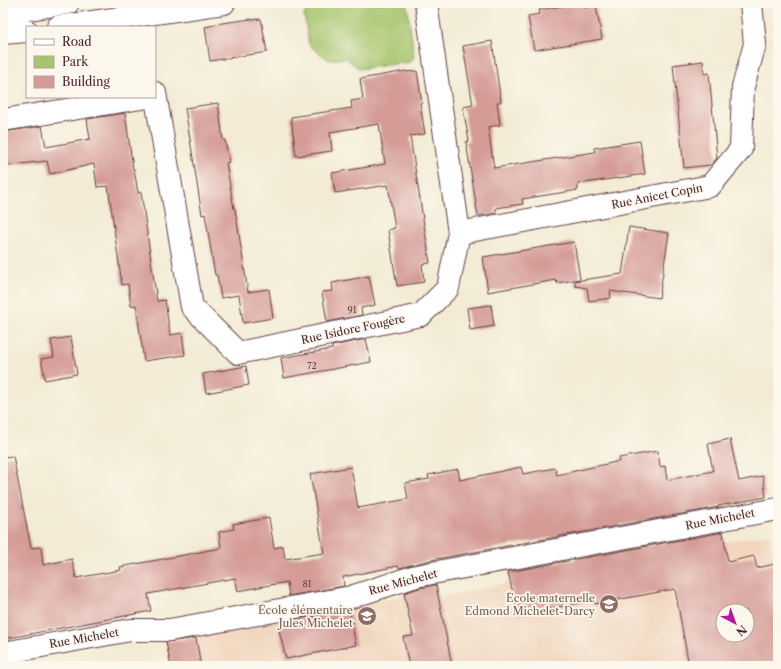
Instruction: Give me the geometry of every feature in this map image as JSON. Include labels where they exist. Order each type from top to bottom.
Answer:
[{"type":"street","points":[[3,13],[68,3]]},
{"type":"street","points":[[72,26],[144,21],[224,3]]},
{"type":"street","name":"Rue Isidore Fougère","points":[[156,98],[192,308],[238,353],[421,315],[448,288],[459,233],[426,3]]},
{"type":"street","name":"Rue Anicet Copin","points":[[459,233],[710,186],[741,149],[743,87],[756,44],[751,3]]},
{"type":"street","points":[[3,33],[26,31]]},
{"type":"street","points":[[3,120],[142,98]]},
{"type":"street","name":"Rue Michelet","points":[[3,653],[131,630],[170,630],[351,597],[416,576],[778,508]]},
{"type":"shaded area","name":"École maternelle Edmond Michelet-Darcy","points":[[769,534],[778,578],[778,666],[171,666],[166,640],[437,590],[439,598],[511,582]]},
{"type":"green space","points":[[328,3],[407,3],[414,57],[410,62],[359,69],[346,58],[329,60],[309,45],[304,14],[312,5]]},
{"type":"building","points":[[584,3],[585,8],[596,6],[602,39],[534,50],[528,16],[540,14],[539,10]]},
{"type":"building","points":[[261,19],[267,52],[210,61],[205,27],[215,24]]},
{"type":"building","points":[[492,41],[501,102],[497,102],[500,125],[488,127],[494,168],[595,152],[594,148],[640,141],[645,174],[578,184],[578,190],[522,199],[523,204],[496,208],[496,213],[478,216],[466,142],[469,141],[463,107],[473,105],[463,46]]},
{"type":"building","points":[[703,61],[704,74],[709,73],[717,158],[711,165],[684,168],[673,65]]},
{"type":"building","points":[[406,71],[417,71],[422,103],[420,103],[425,134],[410,136],[430,263],[422,264],[424,282],[397,286],[388,230],[395,228],[388,185],[335,193],[332,173],[385,164],[379,124],[330,132],[332,151],[296,156],[291,117],[352,108],[351,101],[363,99],[360,79]]},
{"type":"building","points":[[218,103],[223,140],[225,140],[229,162],[226,163],[248,292],[269,289],[273,318],[243,323],[239,295],[221,298],[217,275],[215,275],[205,214],[202,215],[185,108]]},
{"type":"building","points":[[125,113],[133,169],[138,193],[141,192],[157,301],[165,300],[170,335],[182,333],[185,355],[144,361],[136,305],[131,306],[128,284],[122,285],[108,186],[97,187],[94,164],[50,174],[47,161],[3,166],[3,132],[42,126],[46,147],[90,139],[87,119]]},
{"type":"building","points":[[629,227],[669,233],[659,298],[610,291],[611,298],[589,301],[587,288],[575,286],[575,281],[622,274]]},
{"type":"building","points":[[574,242],[580,279],[557,283],[556,280],[488,292],[483,257]]},
{"type":"building","points":[[369,276],[375,305],[361,308],[362,315],[327,322],[322,292],[333,291],[332,283]]},
{"type":"building","points":[[491,305],[494,326],[470,330],[467,308]]},
{"type":"building","points":[[71,337],[77,374],[45,380],[41,359],[54,357],[51,340]]},
{"type":"building","points":[[366,339],[371,362],[284,378],[281,358],[332,349],[332,346]]},
{"type":"building","points":[[246,366],[249,385],[206,393],[203,374]]},
{"type":"building","points":[[730,439],[739,481],[763,476],[766,497],[431,560],[399,568],[398,566],[343,577],[344,586],[289,596],[287,582],[238,591],[235,578],[148,594],[151,611],[3,639],[3,457],[13,456],[31,548],[41,547],[43,565],[72,559],[76,578],[121,570],[120,567],[221,548],[219,532],[234,529],[233,524],[269,518],[274,548],[283,546],[285,559],[324,553],[310,474],[351,467],[358,508],[408,499],[405,483],[429,479],[428,475],[458,469],[460,480],[521,467],[523,474],[555,468],[557,475],[620,461],[619,458],[658,451],[660,467],[665,466],[667,480],[713,471],[708,444]]},
{"type":"building","points":[[723,532],[728,562],[754,556],[757,568],[775,564],[778,578],[778,666],[689,666],[675,589],[595,604],[594,600],[518,615],[508,572]]},
{"type":"building","points":[[436,585],[452,666],[409,666],[403,637],[413,636],[404,593],[419,588]]},
{"type":"building","points":[[349,610],[356,645],[286,659],[278,626],[295,622],[294,620]]},
{"type":"building","points":[[196,638],[201,666],[171,666],[166,642]]},
{"type":"place","name":"École maternelle Edmond Michelet-Darcy","points":[[609,604]]},
{"type":"place","name":"École élémentaire Jules Michelet","points":[[367,616]]}]
